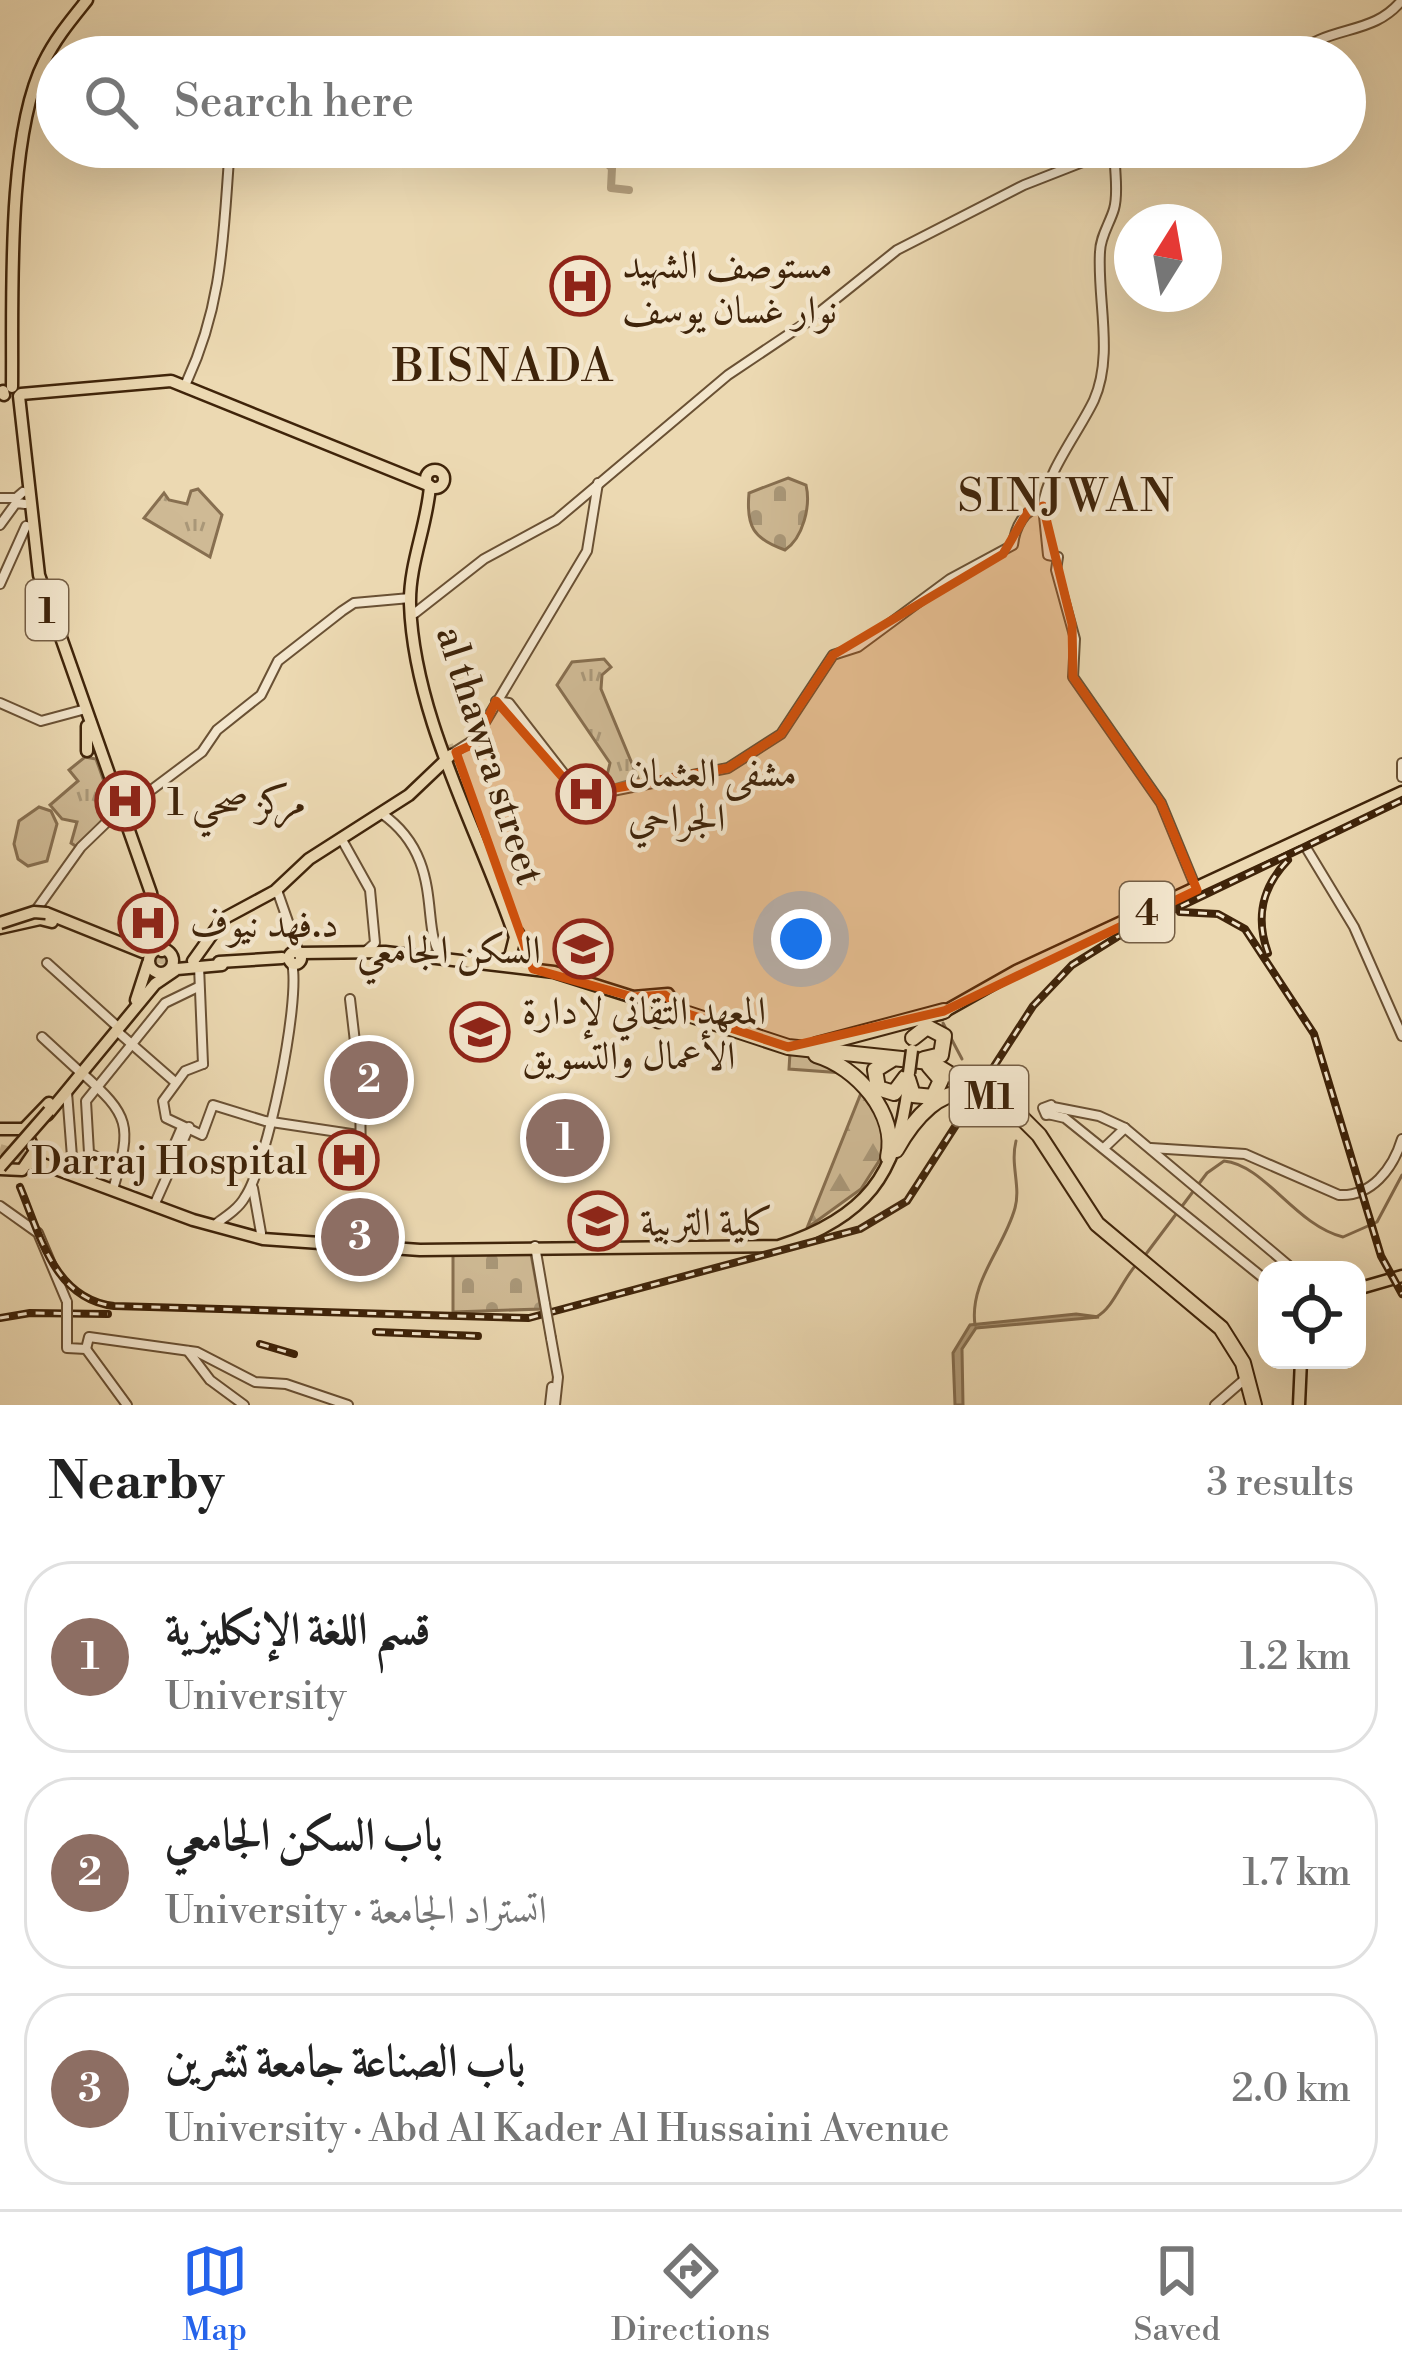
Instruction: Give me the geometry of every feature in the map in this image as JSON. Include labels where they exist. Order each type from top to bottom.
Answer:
[{"type":"highway","name":"M1","points":[[673,1012],[788,1046],[929,1066],[1016,1117],[1096,1228],[1232,1342],[1251,1405]]},
{"type":"highway","name":"M1","points":[[673,1012],[806,1053],[907,1060],[956,1075],[1039,1135],[1086,1209],[1127,1252]]},
{"type":"highway","points":[[788,1046],[818,1045],[946,1012]]},
{"type":"highway","points":[[946,1012],[942,1022],[949,1040],[945,1063],[956,1075]]},
{"type":"highway","points":[[806,1053],[837,1063],[860,1082],[888,1124],[892,1154]]},
{"type":"highway","points":[[907,1060],[913,1096],[933,1097],[940,1080],[929,1066]]},
{"type":"highway","points":[[892,1154],[931,1109],[955,1091],[1016,1117],[1049,1113]]},
{"type":"highway","points":[[1039,1135],[1049,1113]]},
{"type":"highway","name":"M1","points":[[1157,1276],[1224,1339],[1245,1379],[1251,1405]]},
{"type":"main road","name":"1","points":[[63,36],[90,0]]},
{"type":"main road","name":"1","points":[[36,83],[12,309],[16,499],[87,726],[148,896],[155,957]]},
{"type":"main road","points":[[92,385],[161,376],[187,382],[431,483]]},
{"type":"main road","points":[[12,389],[179,383],[431,483]]},
{"type":"main road","name":"1","points":[[12,389],[27,532]]},
{"type":"main road","name":"al thawra street","points":[[431,483],[410,598],[430,695],[533,969]]},
{"type":"main road","name":"al thawra street","points":[[430,695],[415,614],[431,483]]},
{"type":"main road","name":"1","points":[[33,558],[116,812]]},
{"type":"main road","points":[[87,726],[85,753],[99,760]]},
{"type":"main road","points":[[196,965],[200,939],[226,917],[276,891],[341,838],[419,787],[451,756]]},
{"type":"main road","name":"4","points":[[964,1006],[1402,795]]},
{"type":"main road","name":"4","points":[[907,1060],[915,1030],[946,1012],[1402,795]]},
{"type":"main road","points":[[5,924],[43,913],[99,938],[196,965],[365,952],[494,964],[512,964],[645,1010],[658,1022],[673,1012],[668,994],[633,997],[512,964],[365,952]]},
{"type":"main road","points":[[5,924],[40,919],[64,923]]},
{"type":"main road","name":"al thawra street","points":[[512,922],[516,943],[512,964]]},
{"type":"main road","points":[[155,957],[220,964]]},
{"type":"main road","points":[[28,1132],[132,1017],[155,957]]},
{"type":"main road","points":[[121,1030],[155,957]]},
{"type":"main road","points":[[645,1010],[650,996]]},
{"type":"main road","points":[[36,1159],[252,1236],[535,1247],[779,1246],[816,1234],[850,1213],[873,1190],[892,1154],[907,1060]]},
{"type":"main road","points":[[36,1159],[16,1172],[1,1168],[69,1087]]},
{"type":"main road","points":[[0,1129],[28,1132]]},
{"type":"main road","points":[[28,1132],[36,1159]]},
{"type":"main road","points":[[88,1178],[217,1222],[305,1240]]},
{"type":"main road","points":[[1366,1286],[1402,1276]]},
{"type":"main road","points":[[1299,1405],[1301,1369]]},
{"type":"street","points":[[1324,36],[1382,21],[1402,0]]},
{"type":"street","points":[[187,382],[219,285],[229,228],[230,168]]},
{"type":"street","points":[[415,614],[484,559],[556,520],[728,375],[807,322],[897,250],[1018,188],[1075,168]]},
{"type":"street","points":[[1115,168],[1116,198],[1099,248],[1102,363],[1094,401],[1049,478],[1043,506],[1048,555],[1058,557],[1061,591],[1072,623],[1073,677],[1161,803],[1197,890]]},
{"type":"street","points":[[451,756],[476,740],[587,551],[598,481]]},
{"type":"street","points":[[0,584],[27,532],[2,523],[16,499]]},
{"type":"street","points":[[497,703],[582,797],[678,783],[728,768],[781,734],[833,655],[858,647],[950,579],[1003,554],[1028,511],[1043,506]]},
{"type":"street","points":[[14,556],[33,558]]},
{"type":"street","points":[[43,913],[81,847],[116,812],[249,709],[282,657],[355,603],[410,598]]},
{"type":"street","points":[[0,703],[40,721],[82,710]]},
{"type":"street","points":[[1402,763],[1402,777]]},
{"type":"street","points":[[381,813],[408,835],[430,892],[434,944],[446,959]]},
{"type":"street","points":[[341,838],[370,890],[365,952]]},
{"type":"street","points":[[1303,842],[1354,927],[1402,1036]]},
{"type":"street","points":[[217,1222],[244,1199],[258,1163],[292,1020],[297,958],[276,891]]},
{"type":"street","points":[[423,956],[434,944]]},
{"type":"street","points":[[47,963],[176,1080]]},
{"type":"street","points":[[196,965],[203,1064]]},
{"type":"street","points":[[196,965],[203,1064]]},
{"type":"street","points":[[119,1168],[91,1156],[86,1102],[136,1045],[167,1000],[198,987]]},
{"type":"street","points":[[352,999],[362,1114],[361,1170],[358,1138],[362,1114]]},
{"type":"street","points":[[42,1037],[117,1105],[128,1143],[114,1186]]},
{"type":"street","points":[[203,1064],[176,1080],[162,1106],[166,1118],[202,1133],[213,1107],[270,1123],[358,1138]]},
{"type":"street","points":[[69,1087],[71,1151],[88,1178]]},
{"type":"street","points":[[1049,1113],[1099,1116],[1125,1128],[1283,1261]]},
{"type":"street","points":[[1049,1113],[1065,1118],[1258,1274]]},
{"type":"street","points":[[164,1206],[186,1128]]},
{"type":"street","points":[[1104,1148],[1125,1128]]},
{"type":"street","points":[[1150,1149],[1232,1150],[1339,1195],[1355,1196],[1369,1190],[1393,1161],[1402,1139]]},
{"type":"street","points":[[258,1163],[251,1196],[261,1233]]},
{"type":"street","points":[[0,1206],[38,1233],[67,1302],[67,1348],[86,1348]]},
{"type":"street","points":[[535,1247],[556,1368],[553,1405]]},
{"type":"street","points":[[86,1348],[89,1337],[187,1350],[255,1382],[278,1382],[348,1405]]},
{"type":"street","points":[[86,1348],[128,1405]]},
{"type":"street","points":[[187,1350],[210,1380],[244,1405]]},
{"type":"street","points":[[1215,1405],[1245,1379]]},
{"type":"highlighted area","points":[[1043,506],[1072,624],[1073,677],[1161,803],[1197,890],[944,1011],[788,1047],[685,1013],[665,995],[633,997],[533,969],[456,752],[476,743],[496,701],[586,804],[599,791],[728,768],[781,734],[833,655],[1003,554],[1028,511]]},
{"type":"green space","points":[[788,478],[806,485],[807,502],[801,530],[785,550],[754,530],[748,504],[749,493]]},
{"type":"green space","points":[[198,489],[222,515],[210,557],[144,518],[164,493],[169,500],[187,504],[191,491]]},
{"type":"green space","points":[[604,659],[611,667],[602,675],[601,689],[638,778],[604,788],[610,763],[557,685],[572,662]]},
{"type":"green space","points":[[85,757],[96,759],[108,807],[77,847],[71,843],[77,822],[62,819],[50,805],[78,781],[69,770]]},
{"type":"green space","points":[[39,807],[51,811],[57,824],[47,861],[28,866],[18,859],[14,844],[19,821]]},
{"type":"green space","points":[[790,1053],[810,1057],[842,1073],[789,1069]]},
{"type":"green space","points":[[846,1076],[865,1097],[874,1112],[888,1147],[861,1189],[807,1228],[861,1093]]},
{"type":"green space","points":[[453,1254],[531,1254],[541,1309],[453,1312]]},
{"type":"shaded area","points":[[1076,1314],[1099,1317],[976,1328],[962,1349],[963,1405],[955,1405],[953,1353],[970,1325]]},
{"type":"waterway","points":[[612,168],[611,188],[629,190]]},
{"type":"waterway","points":[[943,1023],[962,1059]]},
{"type":"waterway","points":[[975,1325],[977,1294],[1015,1208],[1016,1141]]},
{"type":"waterway","points":[[1143,1258],[1207,1173],[1224,1161],[1253,1173],[1310,1221],[1343,1237],[1377,1222],[1402,1175]]},
{"type":"waterway","points":[[1096,1317],[1136,1265]]},
{"type":"tunnel","points":[[448,745],[456,768]]},
{"type":"tunnel","points":[[142,954],[177,963]]},
{"type":"tunnel","points":[[282,960],[309,958]]},
{"type":"tunnel","points":[[0,1149],[37,1160]]},
{"type":"railway","points":[[20,1187],[63,1278],[94,1301],[114,1306],[529,1318],[860,1229],[907,1201],[1033,1006],[1072,965],[1117,937],[1402,800]]},
{"type":"railway","points":[[1268,953],[1263,903],[1288,860]]},
{"type":"railway","points":[[1180,912],[1218,914],[1245,929],[1314,1034],[1381,1256],[1402,1294]]},
{"type":"railway","points":[[0,1318],[30,1313],[108,1314]]},
{"type":"railway","points":[[376,1332],[478,1336]]},
{"type":"railway","points":[[260,1344],[294,1354]]},
{"type":"place","name":"مستوصف الشهيد نوار غسان يوسف","points":[[580,286]]},
{"type":"place","name":"مشفى العثمان الجراحي","points":[[586,794]]},
{"type":"place","name":"مركز صحي 1","points":[[125,801]]},
{"type":"place","name":"د.فهد نيوف","points":[[148,923]]},
{"type":"place","name":"السكن الجامعي","points":[[583,949]]},
{"type":"place","name":"المعهد التقاني لإدارة الأعمال والتسويق","points":[[480,1032]]},
{"type":"place","name":"باب السكن الجامعي","points":[[369,1080]]},
{"type":"place","name":"قسم اللغة الإنكليزية","points":[[565,1138]]},
{"type":"place","name":"Darraj Hospital","points":[[349,1160]]},
{"type":"place","name":"كلية التربية","points":[[598,1221]]},
{"type":"place","name":"باب الصناعة جامعة تشرين","points":[[360,1237]]},
{"type":"district","name":"BISNADA","points":[[504,365]]},
{"type":"district","name":"SINJWAN","points":[[1067,495]]}]
